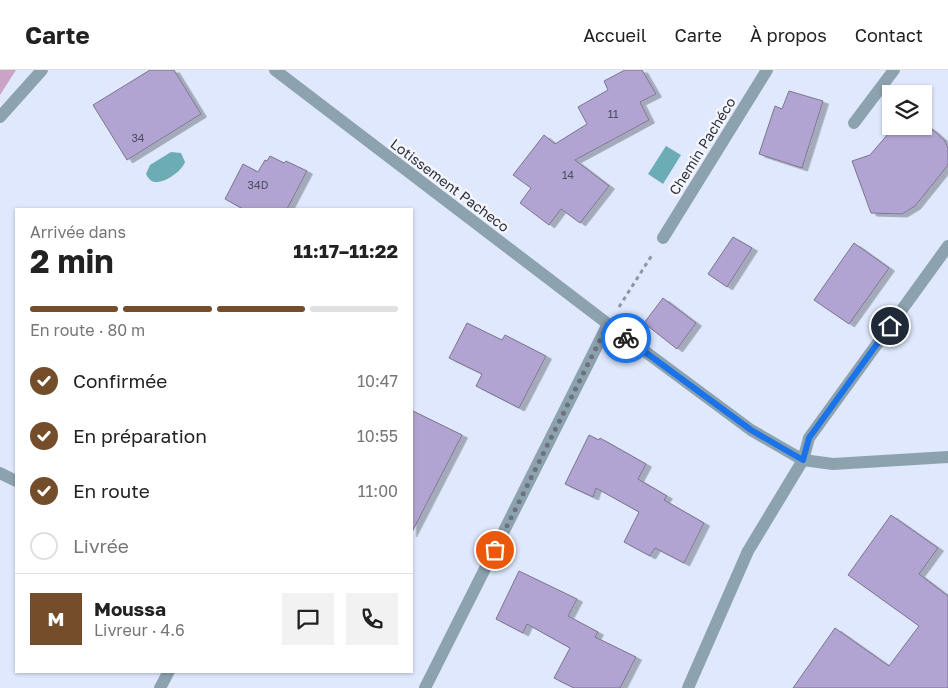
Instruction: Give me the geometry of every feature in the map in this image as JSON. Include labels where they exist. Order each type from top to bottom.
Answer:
[{"type":"street","points":[[0,117],[42,70]]},
{"type":"street","name":"Lotissement Pacheco","points":[[275,70],[608,324],[751,430],[803,460]]},
{"type":"street","name":"Chemin Pachéco","points":[[663,238],[768,70]]},
{"type":"street","points":[[854,123],[894,70]]},
{"type":"street","points":[[688,688],[748,551],[803,460],[809,438],[948,246]]},
{"type":"street","points":[[425,688],[608,324]]},
{"type":"street","points":[[803,460],[833,464],[948,457]]},
{"type":"street","points":[[0,474],[15,481]]},
{"type":"street","points":[[160,688],[168,673]]},
{"type":"path","points":[[608,324],[663,238]]},
{"type":"shaded area","points":[[0,70],[16,70],[0,95]]},
{"type":"shaded area","points":[[666,146],[681,155],[663,184],[648,174]]},
{"type":"shaded area","points":[[171,152],[181,153],[185,162],[183,165],[177,173],[168,178],[159,182],[151,181],[146,174],[150,165]]},
{"type":"building","points":[[150,70],[174,70],[201,114],[127,160],[93,105]]},
{"type":"building","points":[[625,70],[642,70],[656,94],[640,102],[649,120],[575,160],[609,186],[580,223],[561,209],[549,225],[520,203],[531,188],[513,175],[544,135],[555,144],[587,124],[578,107],[608,90],[604,81]]},
{"type":"building","points":[[789,91],[823,101],[802,168],[759,154],[775,106],[782,109]]},
{"type":"building","points":[[932,129],[945,141],[948,148],[948,165],[915,206],[902,214],[871,213],[852,161],[870,155],[887,135],[932,135]]},
{"type":"building","points":[[270,156],[307,171],[288,208],[241,208],[225,199],[243,164],[258,172],[265,160],[267,161]]},
{"type":"building","points":[[733,237],[752,248],[727,287],[708,274]]},
{"type":"building","points":[[854,243],[889,268],[849,324],[814,300]]},
{"type":"building","points":[[663,298],[696,323],[677,349],[644,323]]},
{"type":"building","points":[[467,323],[502,340],[505,335],[546,356],[519,408],[476,386],[482,374],[449,358]]},
{"type":"building","points":[[413,411],[462,435],[413,530]]},
{"type":"building","points":[[589,435],[599,440],[600,438],[646,464],[638,479],[667,496],[664,500],[704,523],[684,563],[655,548],[650,556],[624,542],[639,512],[596,488],[593,497],[565,484]]},
{"type":"building","points":[[891,515],[938,548],[919,574],[948,596],[948,688],[793,688],[835,628],[889,666],[919,626],[848,575]]},
{"type":"building","points":[[519,571],[577,599],[568,616],[598,632],[595,637],[636,657],[620,688],[574,688],[554,678],[570,648],[527,624],[523,633],[496,619]]},
{"type":"way so far","points":[[495,550],[608,324],[626,338]]},
{"type":"route","points":[[626,338],[751,430],[803,460],[809,438],[890,326]]}]
